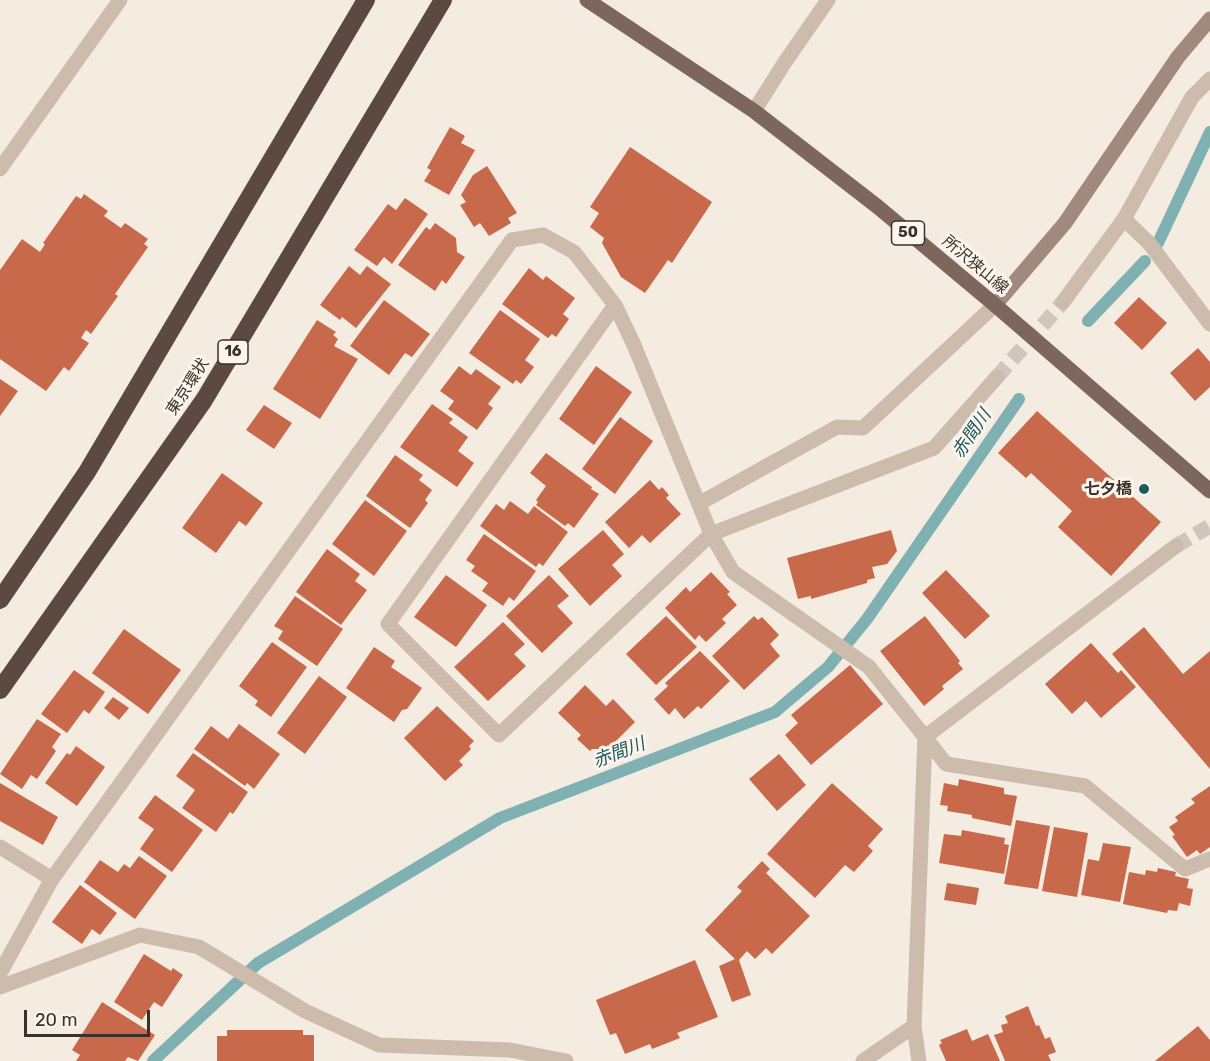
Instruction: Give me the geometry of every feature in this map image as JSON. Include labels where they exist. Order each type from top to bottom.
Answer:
[{"type":"highway","points":[[0,600],[87,472],[366,0]]},
{"type":"highway","name":"東京環状","points":[[0,690],[204,400],[443,0]]},
{"type":"main road","name":"所沢狭山線","points":[[587,0],[754,111],[878,207],[995,304],[1210,491]]},
{"type":"street","points":[[0,169],[120,0]]},
{"type":"street","points":[[754,111],[828,0]]},
{"type":"street","points":[[700,503],[837,427],[863,428],[995,304],[1065,223],[1178,57],[1210,19]]},
{"type":"street","points":[[1063,302],[1124,219],[1192,98],[1210,79]]},
{"type":"street","points":[[1124,219],[1149,243],[1210,324]]},
{"type":"street","points":[[0,973],[52,879],[512,240],[543,235],[574,252],[615,305],[634,345],[711,534],[733,572],[869,667],[946,764],[1085,786],[1185,869],[1210,859]]},
{"type":"street","points":[[615,305],[388,624],[499,735],[711,534],[934,448],[997,377]]},
{"type":"street","points":[[925,737],[1176,546]]},
{"type":"street","points":[[919,1061],[914,1026],[925,737]]},
{"type":"street","points":[[0,848],[52,879]]},
{"type":"street","points":[[0,987],[140,935],[199,947],[305,1011],[379,1045],[510,1050],[566,1061]]},
{"type":"street","points":[[863,1061],[914,1026]]},
{"type":"building","points":[[450,127],[465,136],[461,143],[475,150],[449,195],[424,181],[431,170],[427,168]]},
{"type":"building","points":[[630,147],[712,202],[672,263],[668,260],[645,293],[621,277],[602,243],[604,238],[590,227],[599,213],[590,207]]},
{"type":"building","points":[[487,166],[517,213],[508,218],[511,223],[489,236],[480,223],[474,227],[460,205],[466,202],[461,195],[473,175]]},
{"type":"building","points":[[84,194],[108,211],[104,216],[121,228],[125,223],[148,239],[144,244],[148,247],[115,294],[118,296],[91,334],[86,330],[81,338],[89,343],[69,371],[64,367],[46,391],[0,359],[0,270],[22,239],[40,252],[45,244],[43,243],[76,196],[81,199]]},
{"type":"building","points":[[405,198],[428,214],[392,264],[384,257],[377,266],[354,250],[388,204],[396,210]]},
{"type":"building","points":[[435,223],[456,238],[457,252],[465,257],[446,284],[442,280],[435,291],[398,265],[426,227],[430,230]]},
{"type":"building","points":[[349,266],[360,275],[367,266],[391,284],[356,328],[342,317],[340,320],[320,305]]},
{"type":"building","points":[[529,268],[543,280],[546,276],[575,298],[563,314],[569,319],[556,337],[552,334],[548,338],[502,304]]},
{"type":"building","points":[[1139,297],[1167,323],[1142,350],[1114,323]]},
{"type":"building","points":[[384,300],[430,334],[412,357],[405,353],[389,375],[350,346]]},
{"type":"building","points":[[500,310],[540,339],[525,360],[534,367],[521,384],[516,380],[513,384],[469,353]]},
{"type":"building","points":[[317,320],[336,332],[333,335],[338,339],[334,346],[358,359],[320,419],[273,389]]},
{"type":"building","points":[[1198,348],[1210,362],[1210,387],[1195,401],[1170,373]]},
{"type":"building","points":[[459,366],[471,375],[476,369],[501,387],[488,404],[493,408],[477,430],[448,409],[454,401],[440,391]]},
{"type":"building","points":[[596,366],[632,392],[594,445],[559,419]]},
{"type":"building","points":[[0,379],[18,391],[0,416]]},
{"type":"building","points":[[432,404],[453,419],[449,423],[468,437],[458,451],[474,463],[457,487],[400,447]]},
{"type":"building","points":[[264,405],[292,423],[274,449],[246,430]]},
{"type":"building","points":[[1037,411],[1161,522],[1111,576],[1058,527],[1072,511],[1031,473],[1026,478],[998,453]]},
{"type":"building","points":[[620,417],[653,441],[615,494],[582,469]]},
{"type":"building","points":[[546,453],[599,494],[574,528],[568,523],[565,526],[536,505],[538,502],[536,500],[546,486],[530,473]]},
{"type":"building","points":[[395,455],[423,475],[419,480],[432,490],[425,500],[428,503],[410,528],[366,496]]},
{"type":"building","points":[[222,473],[263,503],[246,526],[239,521],[216,553],[182,528]]},
{"type":"building","points":[[650,480],[659,490],[662,487],[669,495],[666,498],[681,514],[650,543],[642,535],[629,548],[605,522]]},
{"type":"building","points":[[365,500],[407,531],[374,576],[332,544]]},
{"type":"building","points":[[510,501],[528,514],[534,506],[568,532],[543,566],[539,563],[536,567],[480,526],[496,504],[504,510]]},
{"type":"building","points":[[603,530],[624,554],[612,565],[622,576],[590,606],[558,569]]},
{"type":"building","points":[[891,530],[897,551],[887,564],[872,567],[875,578],[867,580],[867,583],[811,599],[811,596],[798,599],[787,558]]},
{"type":"building","points":[[484,534],[536,571],[514,601],[509,597],[503,606],[482,591],[488,583],[471,571],[475,566],[466,560]]},
{"type":"building","points":[[327,549],[360,574],[355,581],[367,590],[341,625],[296,592]]},
{"type":"building","points":[[946,570],[990,616],[965,639],[922,593]]},
{"type":"building","points":[[711,572],[730,592],[727,594],[737,605],[722,619],[726,623],[706,642],[699,635],[695,640],[665,608],[686,587],[690,592]]},
{"type":"building","points":[[446,575],[487,605],[456,647],[414,617]]},
{"type":"building","points":[[549,575],[569,596],[557,606],[573,623],[542,653],[506,616]]},
{"type":"building","points":[[295,596],[343,629],[317,666],[278,639],[283,631],[274,626]]},
{"type":"building","points":[[666,616],[697,647],[656,685],[626,654]]},
{"type":"building","points":[[754,616],[758,620],[762,617],[779,635],[770,644],[780,656],[744,690],[712,656]]},
{"type":"building","points":[[925,616],[960,661],[958,663],[963,669],[942,686],[944,689],[924,706],[880,651]]},
{"type":"building","points":[[503,622],[525,644],[514,654],[526,666],[488,701],[454,667]]},
{"type":"building","points":[[1144,627],[1183,674],[1210,651],[1210,769],[1112,654]]},
{"type":"building","points":[[124,629],[181,670],[148,714],[92,673]]},
{"type":"building","points":[[272,642],[307,667],[271,717],[255,705],[258,701],[239,686]]},
{"type":"building","points":[[1091,643],[1118,673],[1121,670],[1136,687],[1101,718],[1086,701],[1072,714],[1045,684]]},
{"type":"building","points":[[374,647],[395,661],[391,667],[422,688],[394,722],[346,688]]},
{"type":"building","points":[[700,651],[730,681],[701,709],[698,706],[684,719],[675,708],[669,715],[654,699],[668,686],[665,683]]},
{"type":"building","points":[[850,665],[883,704],[811,765],[785,735],[798,723],[791,715]]},
{"type":"building","points":[[74,670],[105,692],[89,714],[84,710],[67,733],[41,714]]},
{"type":"building","points":[[319,676],[347,697],[305,754],[277,733]]},
{"type":"building","points":[[585,685],[606,706],[613,699],[635,722],[608,749],[590,751],[577,739],[581,735],[558,713]]},
{"type":"building","points":[[113,697],[129,708],[119,720],[104,708]]},
{"type":"building","points":[[437,706],[474,741],[469,746],[471,749],[459,761],[463,765],[445,781],[404,738]]},
{"type":"building","points":[[37,719],[61,734],[52,747],[56,751],[37,779],[31,775],[22,789],[0,774]]},
{"type":"building","points":[[239,724],[280,754],[254,789],[247,783],[245,786],[194,749],[211,726],[228,739]]},
{"type":"building","points":[[76,746],[105,767],[77,806],[45,783],[67,753],[70,755]]},
{"type":"building","points":[[193,753],[248,792],[233,814],[230,812],[216,832],[182,808],[195,790],[176,776]]},
{"type":"building","points":[[779,754],[806,785],[777,811],[749,779]]},
{"type":"building","points":[[959,779],[1004,788],[1004,794],[1017,796],[1011,826],[972,818],[972,815],[947,811],[948,806],[940,805],[944,783],[958,786]]},
{"type":"building","points":[[0,783],[58,817],[43,845],[0,821]]},
{"type":"building","points":[[832,783],[883,829],[868,846],[873,851],[854,872],[845,865],[815,898],[767,854]]},
{"type":"building","points":[[1210,786],[1210,847],[1200,854],[1197,850],[1187,857],[1172,836],[1175,835],[1169,827],[1178,821],[1175,817],[1195,803],[1191,799]]},
{"type":"building","points":[[155,795],[203,830],[172,872],[140,849],[154,829],[138,818]]},
{"type":"building","points":[[1016,820],[1050,826],[1038,889],[1004,884]]},
{"type":"building","points":[[1054,827],[1088,833],[1077,897],[1042,891]]},
{"type":"building","points":[[962,830],[1005,838],[1004,844],[1009,845],[1004,874],[939,863],[944,834],[961,836]]},
{"type":"building","points":[[1103,843],[1131,847],[1120,902],[1081,895],[1088,859],[1099,861]]},
{"type":"building","points":[[139,856],[167,876],[135,919],[84,882],[100,860],[118,872],[124,864],[130,868]]},
{"type":"building","points":[[762,861],[770,869],[766,873],[810,916],[772,954],[766,948],[755,959],[747,951],[739,960],[751,995],[732,1002],[719,966],[735,959],[705,930],[742,891],[737,887]]},
{"type":"building","points":[[1158,868],[1176,872],[1175,876],[1189,879],[1187,888],[1193,889],[1190,906],[1179,903],[1177,911],[1168,910],[1167,913],[1123,904],[1129,872],[1145,875],[1146,870],[1157,872]]},
{"type":"building","points":[[947,883],[979,888],[976,905],[944,900]]},
{"type":"building","points":[[80,885],[117,913],[100,935],[92,929],[82,944],[52,922]]},
{"type":"building","points":[[144,954],[171,971],[173,968],[183,975],[162,1007],[154,1002],[142,1020],[114,1002]]},
{"type":"building","points":[[695,960],[718,1017],[677,1033],[680,1038],[652,1049],[650,1044],[625,1054],[616,1033],[610,1035],[596,1000]]},
{"type":"building","points":[[102,1002],[155,1035],[138,1061],[128,1057],[125,1061],[76,1061],[80,1055],[72,1050]]},
{"type":"building","points":[[1028,1006],[1036,1026],[1039,1025],[1045,1039],[1050,1037],[1056,1052],[1048,1055],[1051,1061],[1005,1061],[994,1035],[1003,1032],[1001,1025],[1008,1023],[1005,1016]]},
{"type":"building","points":[[1198,1026],[1210,1040],[1210,1061],[1155,1061]]},
{"type":"building","points":[[967,1029],[972,1041],[988,1034],[1000,1061],[946,1061],[939,1045],[942,1043],[940,1040]]},
{"type":"building","points":[[227,1030],[303,1030],[303,1035],[314,1035],[314,1061],[217,1061],[217,1036],[227,1036]]},
{"type":"waterway","name":"赤間川","points":[[1158,243],[1210,132]]},
{"type":"waterway","name":"赤間川","points":[[1088,321],[1145,261]]},
{"type":"waterway","name":"赤間川","points":[[153,1061],[258,963],[500,818],[775,712],[828,667],[867,619],[1019,399]]},
{"type":"tunnel","points":[[997,377],[1063,302]]},
{"type":"tunnel","points":[[1176,546],[1210,526]]},
{"type":"place","name":"七夕橋","points":[[1144,489]]}]
